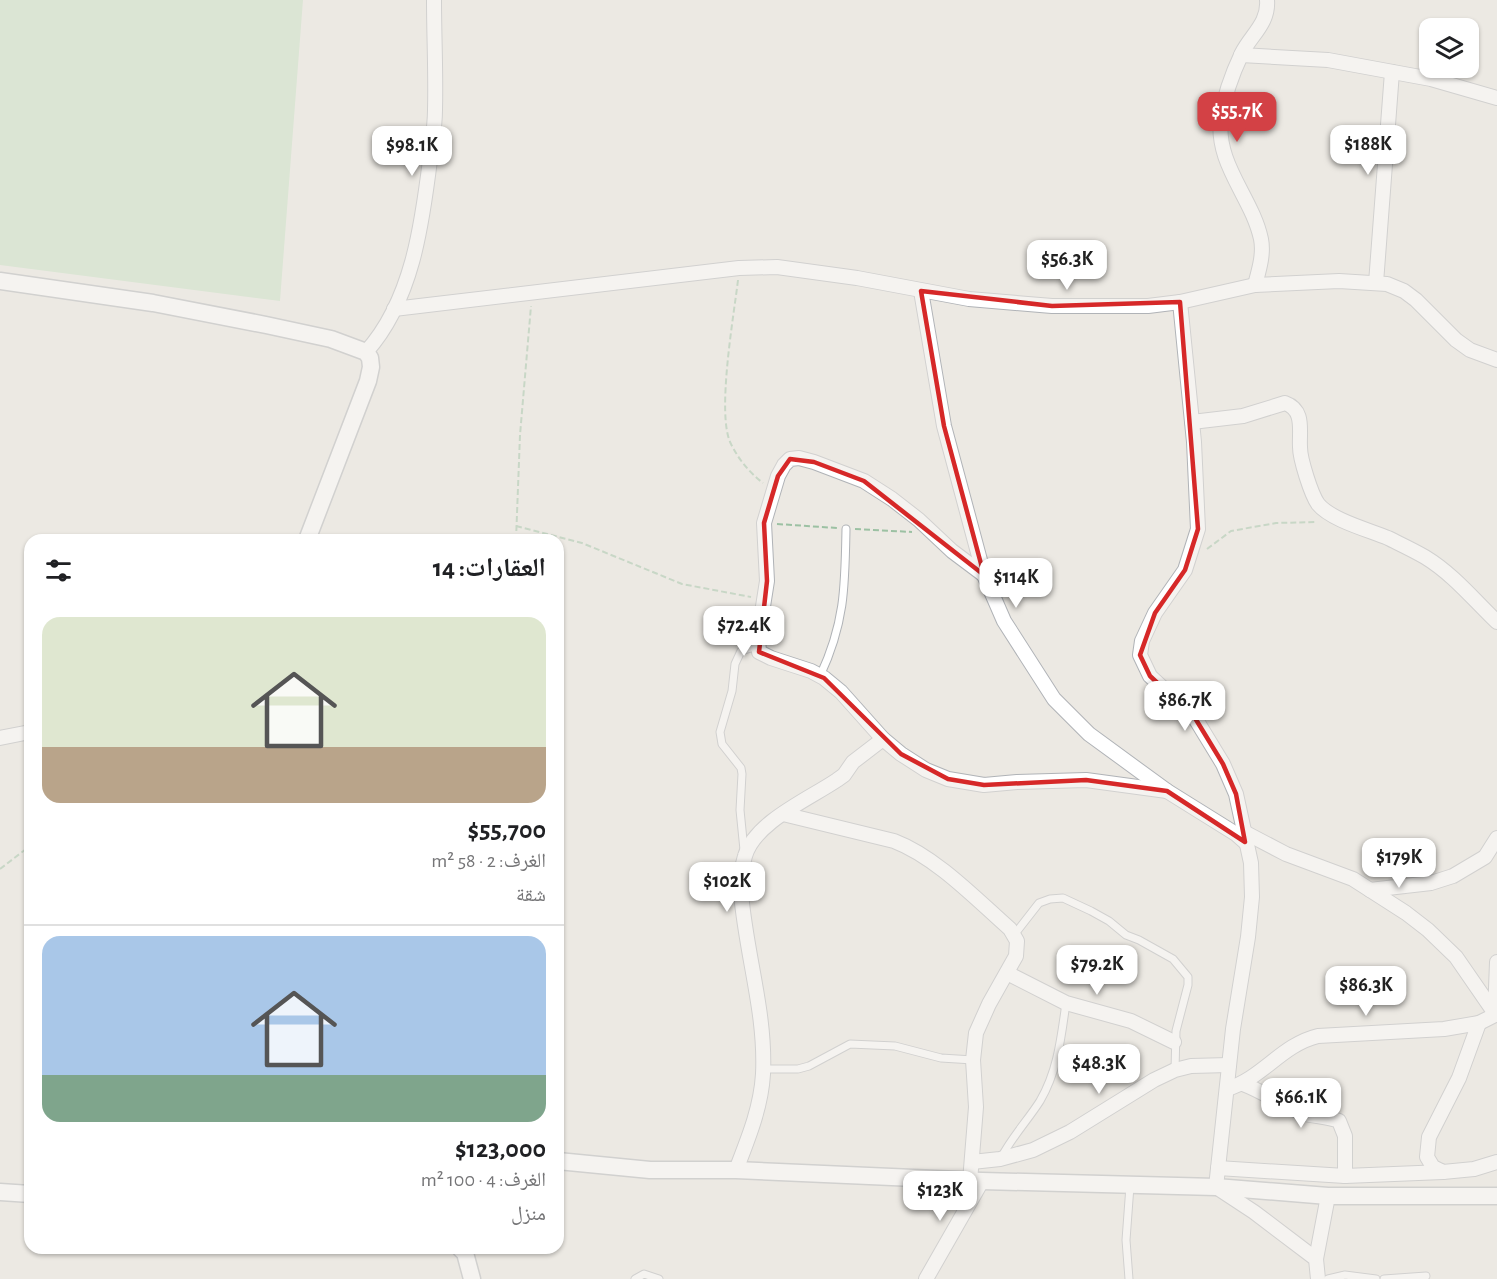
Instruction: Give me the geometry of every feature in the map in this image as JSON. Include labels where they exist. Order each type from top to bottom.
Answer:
[{"type":"street","points":[[366,352],[377,339],[394,309],[412,260],[425,202],[435,112],[434,0]]},
{"type":"street","points":[[1255,285],[1261,263],[1261,242],[1255,218],[1228,165],[1221,144],[1221,119],[1241,55],[1263,23],[1267,0]]},
{"type":"street","points":[[1241,55],[1328,60],[1431,79],[1497,98]]},
{"type":"street","points":[[1376,283],[1392,72]]},
{"type":"street","points":[[394,309],[739,268],[777,267],[857,278],[986,301],[1052,306],[1148,306],[1180,302],[1255,285],[1339,281],[1387,284],[1404,291],[1456,340],[1470,350],[1497,360]]},
{"type":"street","points":[[0,281],[153,303],[266,324],[331,339],[366,352],[370,358],[371,367],[368,381],[309,534]]},
{"type":"street","points":[[921,291],[944,426],[984,575],[1004,621],[1054,699],[1089,734],[1167,790],[1236,834],[1353,879],[1406,913],[1456,957],[1496,1016]]},
{"type":"street","points":[[1180,302],[1192,422],[1198,529],[1185,570],[1155,613],[1142,641],[1140,655],[1150,676],[1195,718],[1223,764],[1236,794],[1251,863],[1252,897],[1229,1065],[1216,1187]]},
{"type":"street","points":[[1192,422],[1242,416],[1285,403],[1291,405],[1299,418],[1302,460],[1318,504],[1347,522],[1425,557],[1447,572],[1497,622]]},
{"type":"street","points":[[984,575],[952,551],[919,520],[864,481],[814,462],[799,458],[790,459],[784,465],[772,491],[764,524],[767,581],[758,646],[762,655],[798,666],[820,676],[841,692],[901,754],[926,770],[948,779],[984,785],[1086,780],[1167,790]]},
{"type":"street","points":[[0,738],[24,733]]},
{"type":"street","points":[[736,1170],[756,1115],[763,1069],[764,1043],[741,893],[741,874],[745,854],[764,828],[844,775],[853,762],[884,739]]},
{"type":"street","points":[[783,814],[894,841],[911,848],[974,897],[1010,929],[1017,941],[1016,956],[988,1004],[976,1033],[973,1060],[976,1107],[972,1162],[976,1181],[926,1279]]},
{"type":"street","points":[[1370,890],[1431,883],[1453,876],[1485,857],[1497,838]]},
{"type":"street","points":[[1496,1016],[1497,962]]},
{"type":"street","points":[[1007,973],[1066,1003],[1131,1021],[1174,1042]]},
{"type":"street","points":[[1227,1089],[1243,1084],[1289,1048],[1308,1038],[1443,1029],[1479,1023],[1496,1016]]},
{"type":"street","points":[[1443,1172],[1430,1163],[1427,1150],[1429,1137],[1459,1078],[1479,1023]]},
{"type":"street","points":[[972,1162],[1000,1159],[1033,1150],[1070,1132],[1154,1080],[1175,1070],[1191,1066],[1229,1065]]},
{"type":"street","points":[[1243,1084],[1262,1091],[1303,1113],[1331,1117],[1339,1121],[1345,1136],[1345,1176]]},
{"type":"street","points":[[564,1162],[650,1170],[736,1170],[976,1181],[1216,1187],[1328,1196],[1497,1196]]},
{"type":"street","points":[[1218,1168],[1345,1176],[1443,1172],[1474,1169],[1497,1162]]},
{"type":"street","points":[[1216,1187],[1254,1212],[1316,1259]]},
{"type":"street","points":[[0,1192],[24,1194]]},
{"type":"street","points":[[1318,1279],[1316,1259],[1328,1196]]},
{"type":"street","points":[[465,1254],[472,1279]]},
{"type":"lane","points":[[820,676],[832,649],[842,615],[846,529]]},
{"type":"lane","points":[[745,854],[740,810],[741,768],[723,744],[720,732],[732,691],[737,656],[741,651],[758,646]]},
{"type":"lane","points":[[1014,935],[1039,903],[1063,898],[1091,910],[1126,935],[1173,959],[1186,973],[1188,985],[1174,1042],[1175,1070]]},
{"type":"lane","points":[[1000,1159],[1039,1102],[1054,1073],[1059,1055],[1066,1003]]},
{"type":"lane","points":[[763,1069],[798,1069],[850,1044],[894,1046],[942,1058],[973,1060]]},
{"type":"lane","points":[[1129,1279],[1126,1240],[1130,1185]]},
{"type":"lane","points":[[635,1279],[644,1274],[659,1279]]},
{"type":"lane","points":[[1328,1279],[1345,1275],[1376,1279]]},
{"type":"lane","points":[[1384,1279],[1426,1276]]},
{"type":"path","points":[[739,268],[726,387],[730,442],[747,470],[772,491]]},
{"type":"path","points":[[516,534],[520,435],[537,292]]},
{"type":"path","points":[[1206,550],[1231,531],[1276,523],[1347,522]]},
{"type":"path","points":[[516,526],[546,534]]},
{"type":"path","points":[[564,539],[582,543],[682,584],[766,600]]},
{"type":"path","points":[[0,869],[24,851]]},
{"type":"highlighted area","points":[[921,291],[1052,306],[1180,302],[1198,529],[1185,570],[1155,613],[1140,655],[1150,676],[1195,718],[1223,764],[1236,794],[1245,842],[1167,791],[1086,780],[984,785],[948,779],[901,754],[824,678],[759,652],[767,581],[764,523],[778,476],[790,459],[814,462],[864,481],[984,575],[944,426]]},
{"type":"green space","points":[[0,0],[303,0],[280,301],[0,265]]}]
